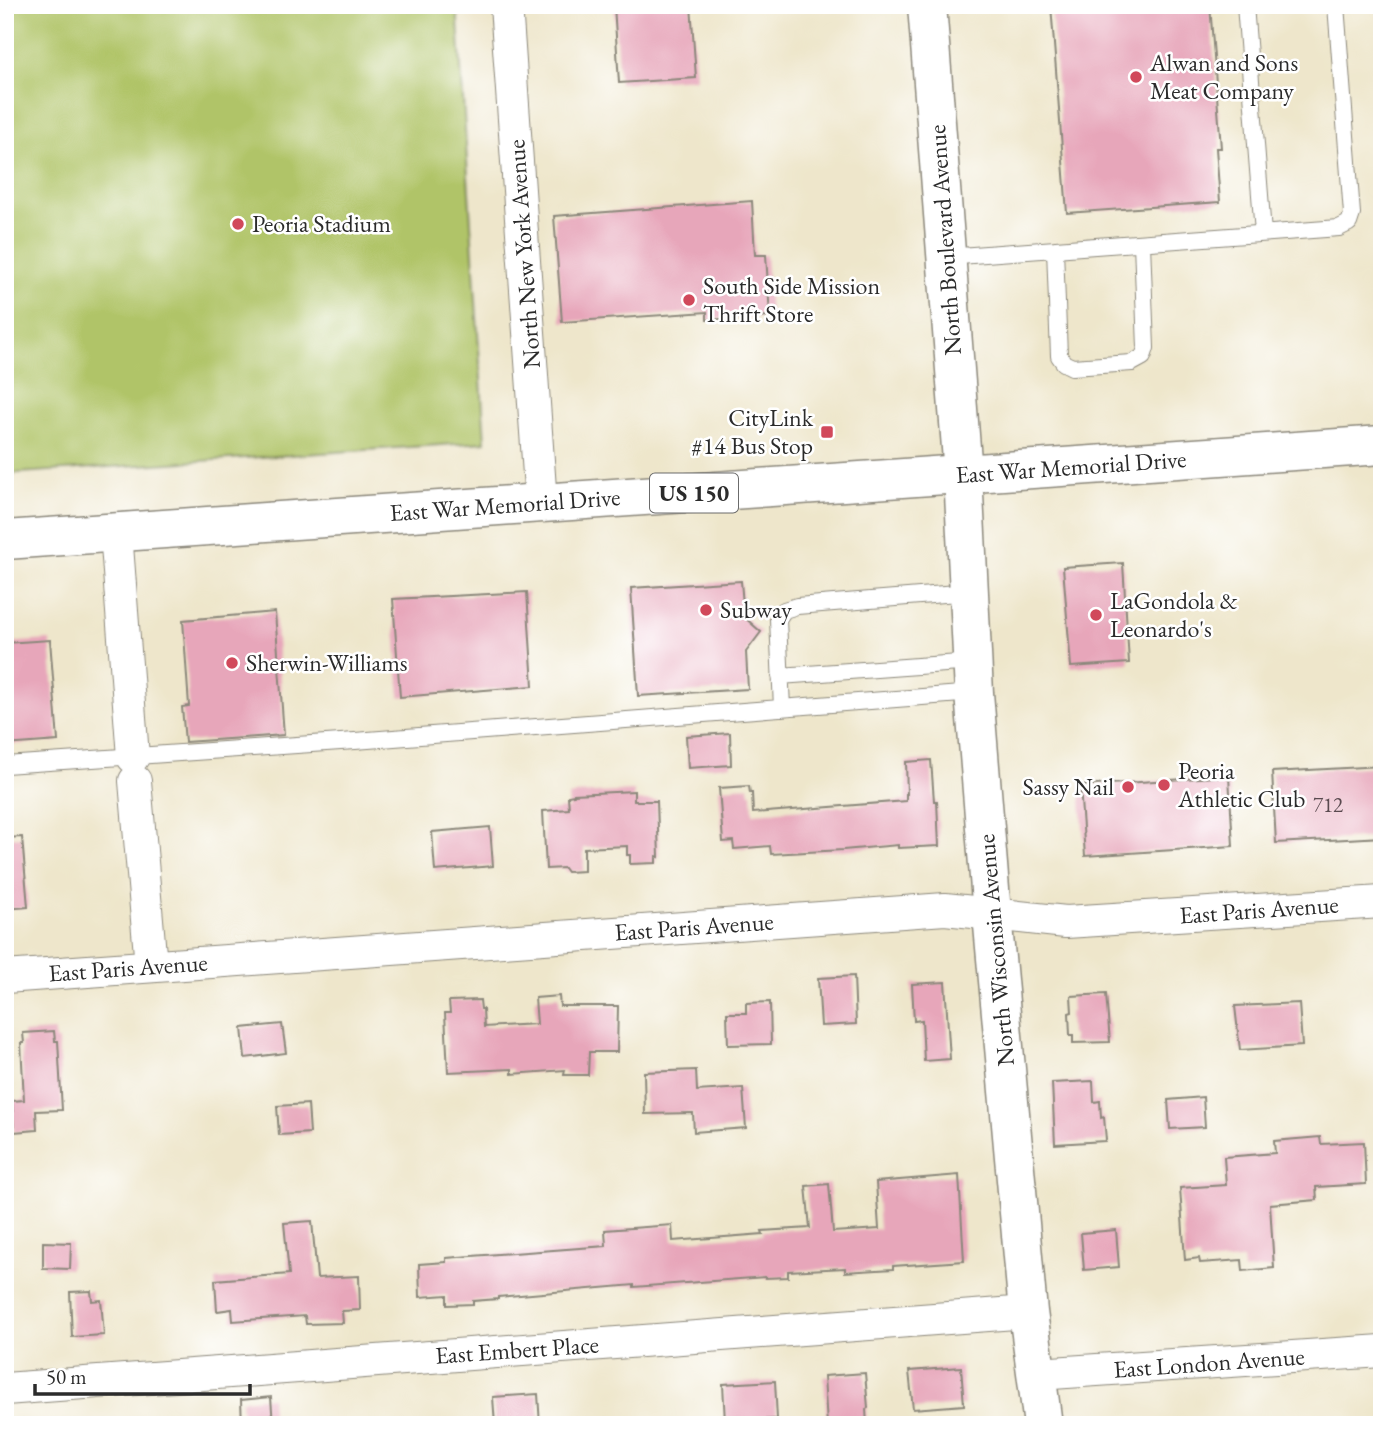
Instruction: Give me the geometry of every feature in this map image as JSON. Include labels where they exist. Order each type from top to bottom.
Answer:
[{"type":"main road","name":"North Boulevard Avenue","points":[[927,5],[963,474]]},
{"type":"main road","name":"East War Memorial Drive","points":[[5,540],[1382,445]]},
{"type":"main road","name":"North Wisconsin Avenue","points":[[963,474],[973,678],[992,914],[1028,1312],[1043,1425]]},
{"type":"street","name":"North New York Avenue","points":[[506,5],[541,503]]},
{"type":"street","points":[[116,532],[151,966]]},
{"type":"street","name":"East Paris Avenue","points":[[5,977],[946,909],[1066,922],[1382,902]]},
{"type":"street","name":"East Embert Place","points":[[5,1389],[1028,1312]]},
{"type":"street","name":"East London Avenue","points":[[1037,1374],[1382,1351]]},
{"type":"lane","points":[[1245,5],[1263,233]]},
{"type":"lane","points":[[946,257],[1339,228],[1349,223],[1352,214],[1336,5]]},
{"type":"lane","points":[[1055,249],[1059,356],[1064,363],[1072,367],[1132,363],[1143,357],[1146,348],[1142,243]]},
{"type":"lane","points":[[782,708],[778,619],[784,610],[797,606],[969,592]]},
{"type":"lane","points":[[780,676],[973,678]]},
{"type":"lane","points":[[5,765],[134,769],[782,708],[973,678]]},
{"type":"green space","name":"Peoria Stadium","points":[[5,5],[457,5],[485,442],[5,474]]},
{"type":"building","points":[[614,5],[691,5],[696,78],[619,83]]},
{"type":"building","name":"Alwan and Sons Meat Company","points":[[1051,5],[1210,5],[1221,148],[1216,148],[1220,202],[1067,213]]},
{"type":"building","points":[[752,201],[755,255],[766,255],[770,316],[707,320],[707,312],[562,322],[554,216]]},
{"type":"building","name":"LaGondola & Leonardo's","points":[[1123,563],[1129,663],[1071,667],[1063,567]]},
{"type":"building","points":[[741,581],[744,617],[761,632],[746,652],[748,689],[638,696],[631,588]]},
{"type":"building","points":[[527,592],[533,686],[400,697],[393,599]]},
{"type":"building","name":"Sherwin-Williams","points":[[275,612],[284,735],[185,742],[182,707],[189,706],[183,620]]},
{"type":"building","points":[[50,640],[58,741],[5,745],[5,643]]},
{"type":"building","points":[[730,733],[731,765],[688,768],[686,736]]},
{"type":"building","points":[[931,760],[934,801],[937,801],[939,846],[898,848],[898,845],[771,854],[770,846],[734,849],[733,841],[723,842],[719,788],[749,786],[753,813],[906,801],[906,762]]},
{"type":"building","points":[[1382,766],[1382,837],[1276,843],[1272,772]]},
{"type":"building","points":[[1229,776],[1233,846],[1085,856],[1080,786]]},
{"type":"building","points":[[634,791],[634,801],[657,801],[659,857],[656,856],[656,863],[630,864],[627,846],[584,848],[584,871],[546,869],[543,811],[569,809],[568,796],[574,794]]},
{"type":"building","points":[[490,827],[493,866],[435,871],[432,832]]},
{"type":"building","points":[[22,837],[28,907],[5,909],[5,838]]},
{"type":"building","points":[[854,976],[856,1024],[821,1026],[818,978]]},
{"type":"building","points":[[945,982],[950,1059],[924,1061],[922,1020],[914,1021],[912,984]]},
{"type":"building","points":[[1106,994],[1110,1042],[1073,1043],[1069,1013],[1072,1012],[1071,996]]},
{"type":"building","points":[[559,996],[560,1006],[618,1006],[617,1052],[589,1052],[588,1075],[564,1075],[565,1070],[512,1074],[512,1069],[448,1072],[445,1013],[450,1013],[449,1001],[480,1000],[484,1027],[537,1024],[535,998]]},
{"type":"building","points":[[770,1002],[771,1044],[728,1045],[727,1013],[746,1013],[746,1003]]},
{"type":"building","points":[[1299,1003],[1302,1046],[1240,1050],[1235,1006]]},
{"type":"building","points":[[282,1024],[286,1053],[245,1058],[242,1028]]},
{"type":"building","points":[[54,1031],[55,1041],[58,1041],[62,1110],[36,1111],[37,1130],[14,1132],[12,1101],[24,1100],[21,1043],[24,1043],[23,1033]]},
{"type":"building","points":[[696,1070],[697,1091],[743,1088],[746,1128],[694,1132],[693,1113],[645,1114],[644,1072]]},
{"type":"building","points":[[1093,1081],[1094,1102],[1100,1101],[1106,1140],[1055,1144],[1052,1083]]},
{"type":"building","points":[[1203,1097],[1205,1127],[1170,1129],[1168,1100]]},
{"type":"building","points":[[308,1104],[310,1133],[279,1135],[277,1106]]},
{"type":"building","points":[[1320,1137],[1321,1144],[1364,1142],[1366,1184],[1316,1187],[1317,1200],[1270,1204],[1274,1268],[1243,1271],[1242,1260],[1200,1263],[1199,1258],[1185,1260],[1180,1188],[1226,1185],[1224,1157],[1275,1153],[1274,1141]]},
{"type":"building","points":[[959,1175],[964,1261],[845,1272],[845,1268],[788,1271],[788,1277],[634,1285],[498,1297],[473,1301],[473,1304],[447,1305],[447,1295],[420,1297],[419,1264],[446,1262],[446,1258],[606,1246],[605,1230],[672,1225],[673,1241],[810,1228],[806,1186],[829,1184],[833,1232],[879,1229],[876,1182]]},
{"type":"building","points":[[312,1221],[317,1278],[359,1276],[360,1310],[342,1311],[343,1323],[306,1324],[305,1316],[233,1321],[232,1309],[217,1311],[215,1280],[289,1274],[284,1223]]},
{"type":"building","points":[[1116,1230],[1119,1267],[1084,1270],[1081,1233]]},
{"type":"building","points":[[43,1242],[71,1243],[70,1269],[43,1268]]},
{"type":"building","points":[[91,1291],[92,1301],[101,1300],[104,1335],[72,1337],[70,1292]]},
{"type":"building","points":[[961,1367],[964,1405],[913,1409],[909,1371]]},
{"type":"building","points":[[865,1373],[867,1425],[827,1425],[824,1376]]},
{"type":"building","points":[[775,1381],[777,1419],[725,1422],[723,1384]]},
{"type":"building","points":[[538,1394],[540,1425],[495,1425],[493,1397]]},
{"type":"building","points":[[271,1397],[273,1425],[242,1425],[241,1400]]},
{"type":"place","name":"Alwan and Sons Meat Company","points":[[1136,77]]},
{"type":"place","name":"Peoria Stadium","points":[[238,224]]},
{"type":"place","name":"South Side Mission Thrift Store","points":[[689,300]]},
{"type":"place","name":"CityLink #14 Bus Stop","points":[[827,432]]},
{"type":"place","name":"Subway","points":[[706,610]]},
{"type":"place","name":"LaGondola & Leonardo's","points":[[1096,615]]},
{"type":"place","name":"Sherwin-Williams","points":[[232,663]]},
{"type":"place","name":"Peoria Athletic Club","points":[[1164,785]]},
{"type":"place","name":"Sassy Nail","points":[[1128,787]]}]
